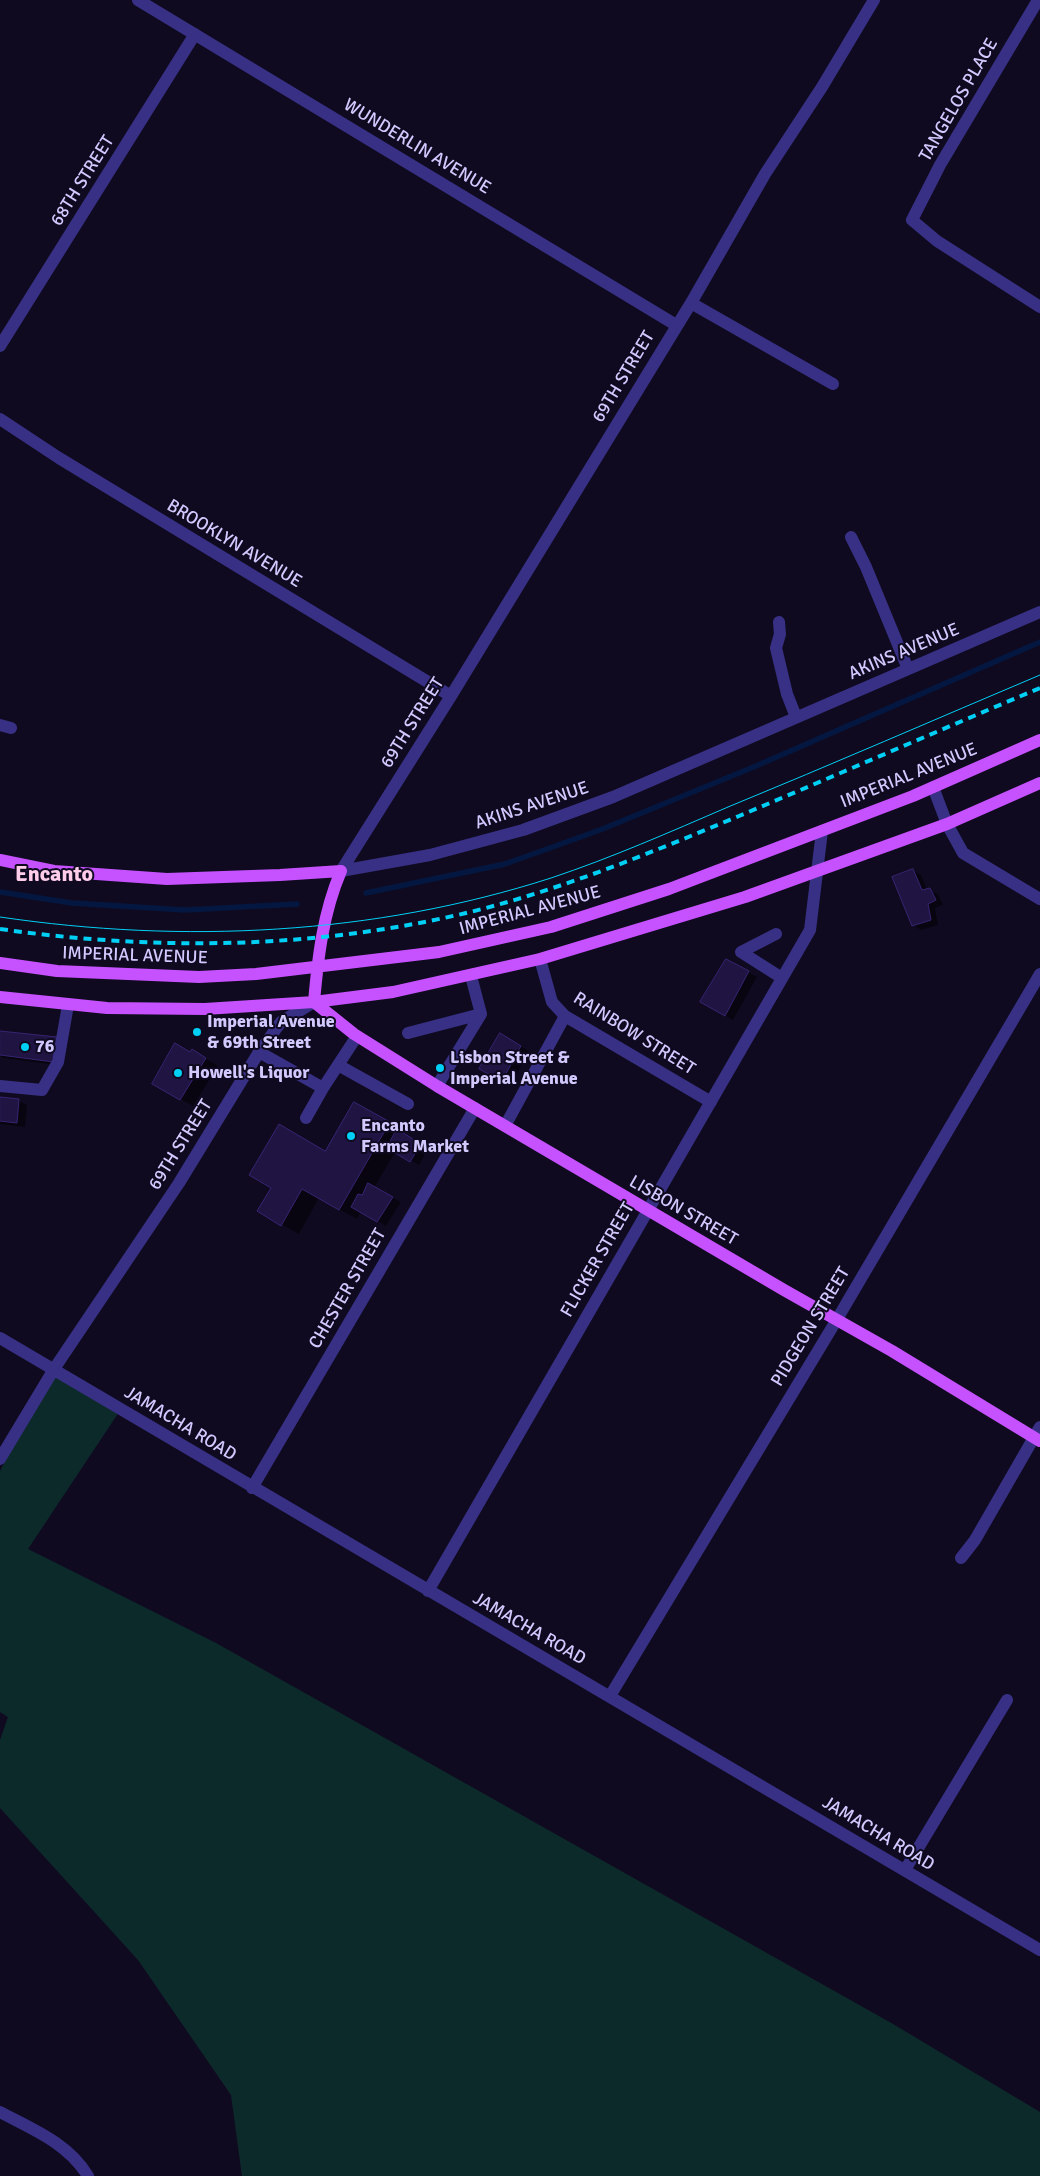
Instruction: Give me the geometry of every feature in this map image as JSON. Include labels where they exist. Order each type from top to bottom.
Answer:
[{"type":"main road","name":"IMPERIAL AVENUE","points":[[0,963],[57,971],[199,977],[317,968],[439,952],[550,927],[669,889],[822,831],[1040,740]]},
{"type":"main road","points":[[1,1001],[107,1008],[205,1009],[314,1002],[393,992],[471,976],[540,959],[745,897],[947,824],[1040,783]]},
{"type":"main road","name":"AKINS AVENUE","points":[[0,860],[54,871],[167,879],[342,871]]},
{"type":"main road","name":"69TH STREET","points":[[314,1002],[325,915],[331,894],[342,871]]},
{"type":"main road","name":"LISBON STREET","points":[[314,1002],[357,1036],[437,1086],[836,1320],[1038,1435]]},
{"type":"street","name":"WUNDERLIN AVENUE","points":[[138,0],[676,325]]},
{"type":"street","name":"69TH STREET","points":[[342,871],[451,696],[690,302],[764,174],[822,87],[874,0]]},
{"type":"street","name":"TANGELOS PLACE","points":[[1038,0],[940,165],[912,220],[937,241],[1040,307]]},
{"type":"street","name":"68TH STREET","points":[[0,346],[195,34]]},
{"type":"street","points":[[690,302],[833,384]]},
{"type":"street","name":"BROOKLYN AVENUE","points":[[0,419],[59,458],[451,696]]},
{"type":"street","points":[[851,538],[866,567],[908,669]]},
{"type":"street","name":"AKINS AVENUE","points":[[342,871],[430,855],[523,830],[613,797],[1040,612]]},
{"type":"street","points":[[779,622],[780,634],[776,648],[783,682],[796,717]]},
{"type":"street","points":[[933,786],[947,824],[963,853],[1040,899]]},
{"type":"street","name":"FLICKER STREET","points":[[428,1591],[810,930],[822,831]]},
{"type":"street","points":[[776,934],[741,952],[782,978]]},
{"type":"street","name":"RAINBOW STREET","points":[[540,959],[552,1002],[565,1016],[711,1102]]},
{"type":"street","name":"PIDGEON STREET","points":[[610,1696],[836,1320],[1040,974]]},
{"type":"street","points":[[437,1086],[481,1014],[471,976]]},
{"type":"street","name":"69TH STREET","points":[[0,1459],[54,1369],[179,1183],[259,1052],[281,1022],[314,1002]]},
{"type":"street","points":[[0,1086],[42,1090],[58,1062],[68,1005]]},
{"type":"street","points":[[408,1033],[481,1014]]},
{"type":"street","points":[[505,1126],[565,1016]]},
{"type":"street","points":[[306,1118],[357,1036]]},
{"type":"street","points":[[259,1052],[323,1088]]},
{"type":"street","points":[[338,1065],[408,1104]]},
{"type":"street","name":"CHESTER STREET","points":[[252,1488],[475,1108]]},
{"type":"street","name":"JAMACHA ROAD","points":[[0,1338],[1040,1950]]},
{"type":"street","points":[[961,1558],[1038,1435]]},
{"type":"street","points":[[905,1870],[1007,1700]]},
{"type":"street","points":[[0,2112],[56,2142],[73,2156],[88,2176]]},
{"type":"green space","points":[[54,1369],[121,1409],[28,1549],[216,1643],[893,2024],[1040,2112],[1040,2176],[242,2176],[231,2095],[138,1960],[0,1808],[0,1740],[8,1717],[0,1712],[0,1471]]},
{"type":"building","points":[[913,869],[922,890],[930,888],[936,900],[928,904],[931,920],[912,926],[892,877]]},
{"type":"building","points":[[726,959],[749,971],[725,1016],[700,1002]]},
{"type":"building","points":[[0,1031],[57,1037],[54,1062],[0,1055]]},
{"type":"building","points":[[500,1033],[521,1046],[502,1081],[479,1069]]},
{"type":"building","name":"Howell's Liquor","points":[[175,1043],[190,1052],[192,1049],[206,1058],[180,1100],[152,1084]]},
{"type":"building","points":[[0,1097],[19,1099],[17,1123],[0,1121]]},
{"type":"building","points":[[354,1102],[390,1122],[339,1210],[302,1189],[281,1226],[257,1211],[271,1188],[249,1175],[279,1124],[325,1151]]},
{"type":"building","points":[[397,1129],[421,1144],[410,1162],[387,1148]]},
{"type":"building","points":[[368,1183],[393,1197],[377,1222],[351,1207],[358,1194],[362,1195]]},
{"type":"waterway","points":[[366,893],[505,864],[600,830],[756,766],[1040,642]]},
{"type":"waterway","points":[[0,892],[72,903],[185,910],[297,904]]},
{"type":"tram line","points":[[0,917],[138,930],[208,932],[278,929],[347,923],[416,912],[484,897],[551,878],[618,853],[1040,675]]},
{"type":"railway","points":[[0,929],[117,941],[234,943],[293,940],[351,934],[409,925],[466,913],[571,882],[639,857],[1040,688]]},
{"type":"place","name":"Imperial Avenue & 69th Street","points":[[197,1032]]},
{"type":"place","name":"76","points":[[25,1047]]},
{"type":"place","name":"Lisbon Street & Imperial Avenue","points":[[440,1068]]},
{"type":"place","name":"Howell's Liquor","points":[[178,1073]]},
{"type":"place","name":"Encanto Farms Market","points":[[351,1136]]},
{"type":"district","name":"Encanto","points":[[54,875]]}]
